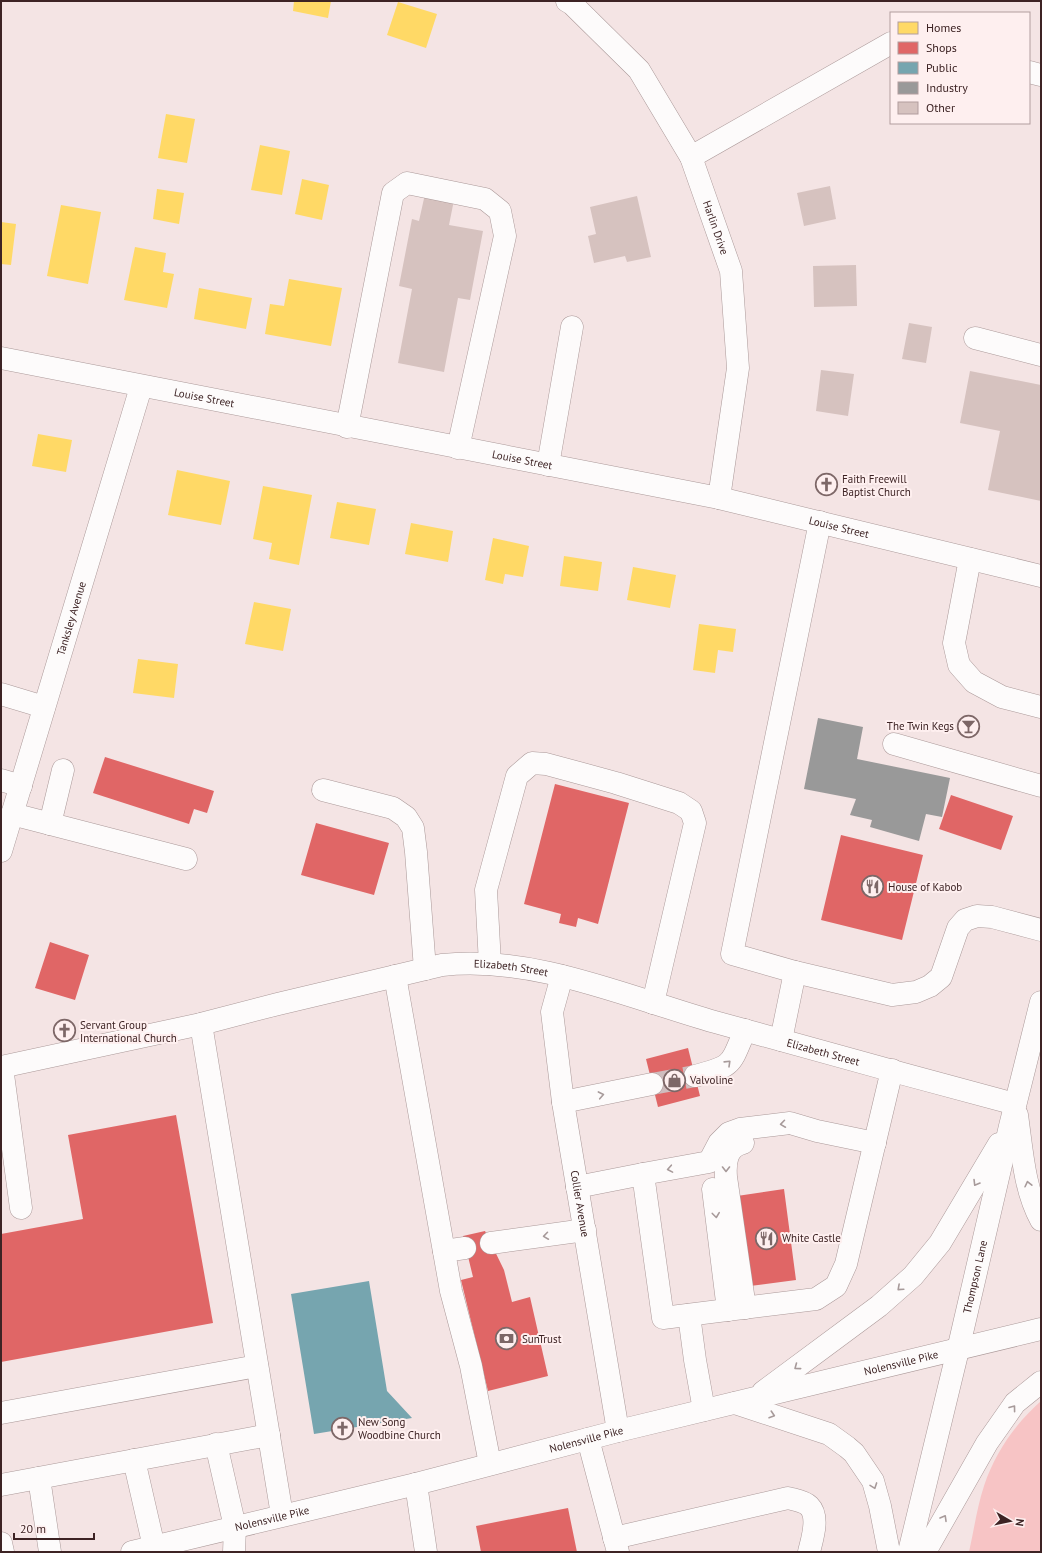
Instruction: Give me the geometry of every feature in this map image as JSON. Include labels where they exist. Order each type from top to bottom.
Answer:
[{"type":"street","name":"Harlin Drive","points":[[567,1],[572,4],[640,70],[691,157],[731,272],[738,368],[718,498]]},
{"type":"street","points":[[691,157],[890,44]]},
{"type":"street","points":[[1030,72],[1041,75]]},
{"type":"street","points":[[347,426],[393,192],[407,183],[485,199],[500,211],[505,236],[458,448]]},
{"type":"street","points":[[548,465],[572,327]]},
{"type":"street","points":[[975,338],[1041,355]]},
{"type":"street","name":"Louise Street","points":[[1,358],[141,387],[718,498],[1041,576]]},
{"type":"street","name":"Tanksley Avenue","points":[[1,851],[12,814],[11,783],[44,707],[141,387]]},
{"type":"street","points":[[820,522],[732,954],[795,972],[892,995],[916,992],[930,986],[941,977],[958,928],[965,920],[977,916],[992,917],[1041,930]]},
{"type":"street","points":[[970,559],[954,643],[959,665],[974,682],[1002,697],[1041,707]]},
{"type":"street","points":[[1,694],[44,707]]},
{"type":"street","points":[[894,744],[1041,786]]},
{"type":"street","points":[[490,964],[486,890],[517,776],[532,763],[546,764],[616,783],[679,803],[691,811],[695,823],[653,1003]]},
{"type":"street","points":[[50,824],[63,770]]},
{"type":"street","points":[[323,790],[393,808],[406,817],[413,828],[425,969]]},
{"type":"street","points":[[12,814],[186,858]]},
{"type":"street","name":"Elizabeth Street","points":[[1,1067],[201,1024],[425,969],[459,963],[490,964],[562,976],[780,1040],[1015,1104]]},
{"type":"street","points":[[780,1040],[795,972]]},
{"type":"street","points":[[395,976],[450,1291],[471,1366],[490,1464]]},
{"type":"street","name":"Collier Avenue","points":[[562,976],[552,1012],[563,1102],[618,1431]]},
{"type":"street","name":"Thompson Lane","points":[[909,1552],[1015,1104],[1037,1030],[1041,1002]]},
{"type":"street","points":[[201,1024],[282,1515]]},
{"type":"street","points":[[695,1076],[720,1069],[729,1064],[734,1057],[745,1030]]},
{"type":"street","points":[[1,1067],[21,1208]]},
{"type":"street","points":[[643,1174],[663,1318],[816,1299],[836,1286],[846,1264],[892,1070]]},
{"type":"street","points":[[563,1102],[652,1084]]},
{"type":"street","points":[[1015,1104],[1026,1177],[1033,1207],[1041,1220]]},
{"type":"street","points":[[737,1309],[709,1162],[719,1143],[729,1133],[740,1129],[790,1122],[817,1131],[875,1142]]},
{"type":"street","points":[[745,1400],[879,1306],[913,1276],[940,1243],[1010,1126]]},
{"type":"street","points":[[737,1309],[725,1163],[728,1154],[738,1144],[793,1137],[817,1131]]},
{"type":"street","points":[[577,1187],[709,1162]]},
{"type":"street","points":[[491,1243],[584,1230]]},
{"type":"street","points":[[444,1251],[466,1248]]},
{"type":"street","points":[[689,1315],[694,1360],[704,1410]]},
{"type":"street","name":"Nolensville Pike","points":[[132,1552],[416,1484],[618,1431],[1041,1329]]},
{"type":"street","points":[[1,1414],[257,1366]]},
{"type":"street","points":[[925,1552],[987,1443],[1015,1404],[1041,1382]]},
{"type":"street","points":[[745,1400],[829,1434],[854,1453],[873,1481],[880,1506],[889,1552]]},
{"type":"street","points":[[1,1485],[269,1435]]},
{"type":"street","points":[[588,1439],[616,1545],[788,1498],[809,1506],[813,1515],[814,1528],[809,1552]]},
{"type":"street","points":[[216,1444],[235,1527],[234,1552]]},
{"type":"street","points":[[134,1460],[154,1547]]},
{"type":"street","points":[[39,1478],[50,1552]]},
{"type":"street","points":[[416,1484],[426,1552]]},
{"type":"street","points":[[1,1542],[3,1552]]},
{"type":"shaded area","points":[[1041,1401],[1041,1552],[969,1552],[977,1510],[994,1462],[1014,1429]]},
{"type":"building: Homes","points":[[294,1],[331,1],[328,18],[293,11]]},
{"type":"building: Homes","points":[[398,2],[437,14],[426,48],[387,35]]},
{"type":"building: Homes","points":[[166,114],[195,119],[187,163],[158,158]]},
{"type":"building: Homes","points":[[260,145],[290,151],[282,195],[251,190]]},
{"type":"building: Homes","points":[[302,179],[329,185],[322,220],[295,214]]},
{"type":"building: Homes","points":[[157,189],[184,193],[179,224],[153,219]]},
{"type":"building: Homes","points":[[61,205],[101,212],[88,284],[47,276]]},
{"type":"building: Homes","points":[[1,222],[16,224],[11,265],[1,264]]},
{"type":"building: Homes","points":[[135,247],[166,253],[163,272],[174,274],[167,308],[124,300]]},
{"type":"building: Homes","points":[[289,279],[342,288],[331,346],[265,334],[270,304],[284,306]]},
{"type":"building: Homes","points":[[199,288],[252,298],[246,329],[194,319]]},
{"type":"building: Homes","points":[[38,434],[72,440],[66,472],[32,466]]},
{"type":"building: Homes","points":[[177,470],[230,481],[221,525],[168,515]]},
{"type":"building: Homes","points":[[263,486],[312,495],[299,565],[269,559],[272,543],[253,539]]},
{"type":"building: Homes","points":[[337,502],[376,509],[369,545],[330,538]]},
{"type":"building: Homes","points":[[411,523],[453,531],[448,562],[405,554]]},
{"type":"building: Homes","points":[[493,538],[529,546],[523,577],[505,574],[503,584],[485,580]]},
{"type":"building: Homes","points":[[564,556],[602,562],[598,591],[560,586]]},
{"type":"building: Homes","points":[[633,567],[676,575],[670,608],[627,600]]},
{"type":"building: Homes","points":[[254,602],[291,609],[283,651],[245,644]]},
{"type":"building: Homes","points":[[699,624],[736,629],[733,652],[718,650],[715,673],[693,670]]},
{"type":"building: Homes","points":[[138,659],[178,664],[174,698],[133,693]]},
{"type":"building: Shops","points":[[105,757],[214,791],[207,813],[194,809],[189,824],[93,793]]},
{"type":"building: Shops","points":[[555,784],[629,803],[598,924],[578,918],[576,927],[559,923],[561,914],[524,904]]},
{"type":"building: Shops","points":[[951,795],[1013,816],[1001,850],[939,829]]},
{"type":"building: Shops","points":[[316,823],[389,843],[374,895],[301,875]]},
{"type":"building: Shops","name":"House of Kabob","points":[[841,835],[923,855],[902,940],[821,920]]},
{"type":"building: Shops","points":[[50,942],[89,955],[75,1000],[35,988]]},
{"type":"building: Shops","name":"Valvoline","points":[[688,1048],[700,1096],[658,1107],[646,1059]]},
{"type":"building: Shops","points":[[176,1115],[213,1323],[1,1362],[1,1234],[83,1219],[68,1135]]},
{"type":"building: Shops","name":"White Castle","points":[[784,1189],[796,1280],[750,1286],[737,1196]]},
{"type":"building: Shops","name":"SunTrust","points":[[485,1231],[504,1270],[512,1302],[530,1297],[548,1376],[488,1391],[461,1280],[473,1277],[463,1236]]},
{"type":"building: Shops","points":[[568,1508],[577,1552],[481,1552],[476,1526]]},
{"type":"building: Public","points":[[369,1281],[387,1391],[412,1418],[314,1434],[291,1294]]},
{"type":"building: Industry","points":[[818,718],[863,727],[857,759],[950,778],[942,817],[926,814],[919,841],[870,827],[872,820],[850,815],[856,799],[804,789]]},
{"type":"building: Other","points":[[830,186],[836,219],[804,226],[797,193]]},
{"type":"building: Other","points":[[425,194],[454,200],[449,225],[483,231],[470,300],[458,298],[444,372],[398,363],[412,289],[399,286],[412,219],[419,221]]},
{"type":"building: Other","points":[[637,196],[651,257],[627,262],[625,256],[594,263],[588,236],[596,234],[590,207]]},
{"type":"building: Other","points":[[856,265],[857,306],[814,307],[813,266]]},
{"type":"building: Other","points":[[909,323],[932,327],[926,363],[902,359]]},
{"type":"building: Other","points":[[821,370],[854,374],[848,416],[816,411]]},
{"type":"building: Other","points":[[970,371],[1041,385],[1041,501],[988,490],[1000,431],[960,423]]},
{"type":"tunnel","points":[[652,1084],[695,1076]]},
{"type":"place","name":"Faith Freewill Baptist Church","points":[[827,485]]},
{"type":"place","name":"The Twin Kegs","points":[[969,726]]},
{"type":"place","name":"House of Kabob","points":[[872,887]]},
{"type":"place","name":"Servant Group International Church","points":[[65,1031]]},
{"type":"place","name":"Valvoline","points":[[674,1080]]},
{"type":"place","name":"White Castle","points":[[766,1238]]},
{"type":"place","name":"SunTrust","points":[[507,1339]]},
{"type":"place","name":"New Song Woodbine Church","points":[[343,1428]]}]
